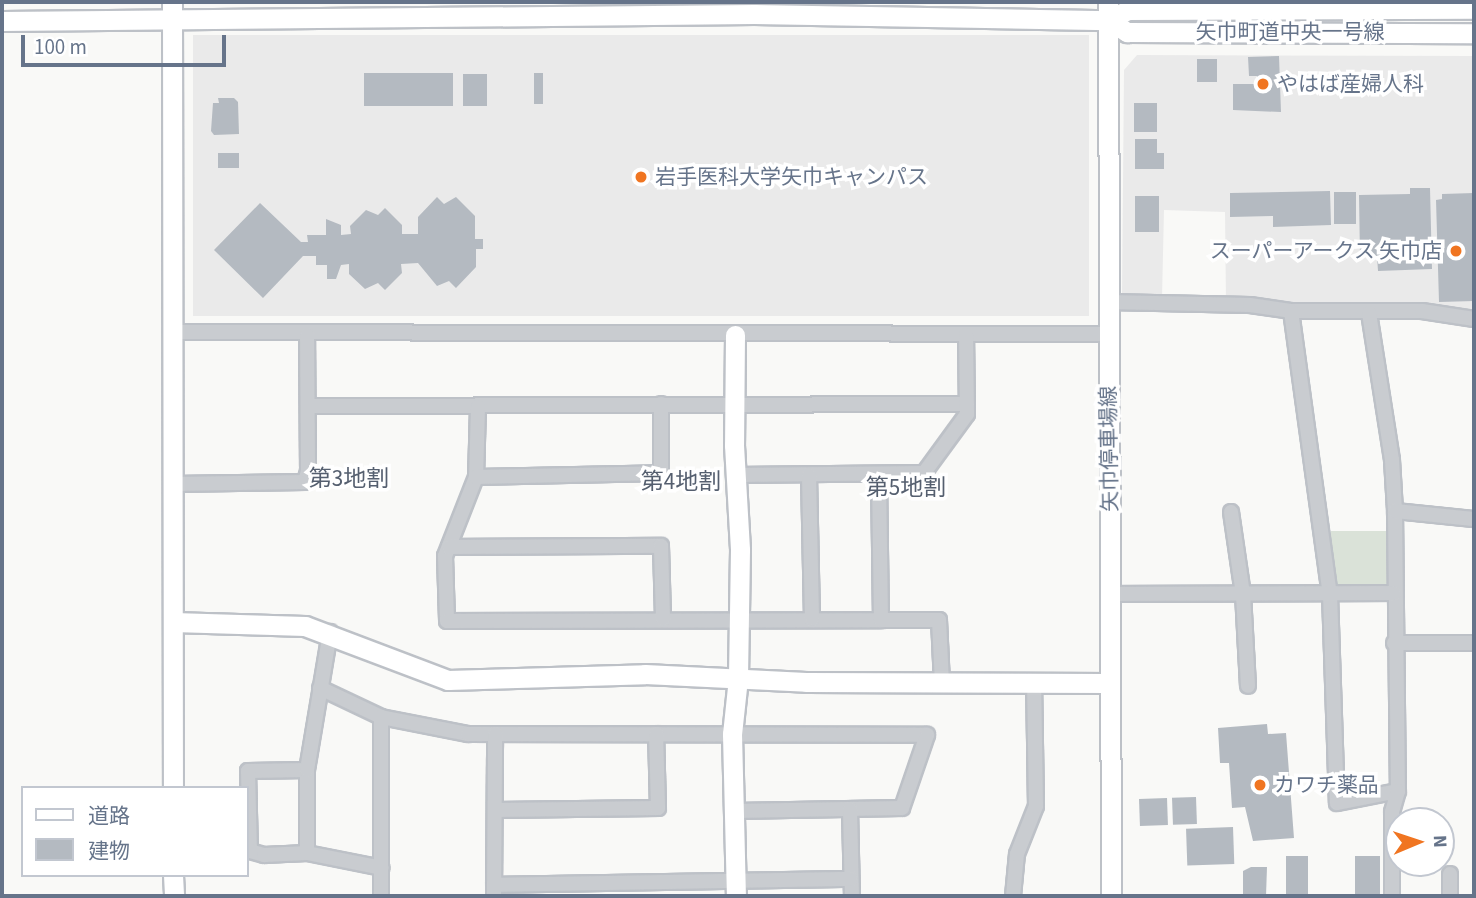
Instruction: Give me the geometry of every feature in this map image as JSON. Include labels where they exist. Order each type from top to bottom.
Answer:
[{"type":"street","points":[[172,2],[173,786]]},
{"type":"street","name":"矢巾町道中央一号線","points":[[2,21],[172,22],[1128,10],[1474,9]]},
{"type":"street","name":"矢巾町道中央一号線","points":[[1109,11],[1127,32],[1474,33]]},
{"type":"street","name":"矢巾停車場線","points":[[1109,11],[1111,896]]},
{"type":"street","points":[[1108,302],[1251,305],[1291,311],[1422,311],[1474,318]]},
{"type":"street","points":[[1291,311],[1330,594],[1337,803],[1398,791]]},
{"type":"street","points":[[1370,313],[1392,460],[1395,511],[1394,643],[1398,791],[1392,812],[1392,896]]},
{"type":"street","points":[[171,332],[307,335],[1108,334]]},
{"type":"street","points":[[172,484],[305,482],[307,335]]},
{"type":"street","points":[[735,335],[735,475],[740,621],[732,734],[736,889]]},
{"type":"street","points":[[735,475],[924,473],[967,414],[966,335]]},
{"type":"street","points":[[476,477],[662,473],[661,404]]},
{"type":"street","points":[[308,406],[967,404]]},
{"type":"street","points":[[478,407],[476,477],[445,556],[447,621],[939,620],[942,682]]},
{"type":"street","points":[[810,475],[811,619]]},
{"type":"street","points":[[879,475],[881,620]]},
{"type":"street","points":[[1395,511],[1474,519]]},
{"type":"street","points":[[1230,512],[1243,594],[1248,686]]},
{"type":"street","points":[[449,547],[661,546],[663,619]]},
{"type":"street","points":[[1110,594],[1394,593]]},
{"type":"street","points":[[173,622],[267,623],[330,632],[448,680],[645,674],[1034,684],[1110,683]]},
{"type":"street","points":[[307,853],[307,770],[330,632]]},
{"type":"street","points":[[1394,643],[1474,643]]},
{"type":"street","points":[[1013,896],[1017,854],[1036,806],[1034,684]]},
{"type":"street","points":[[320,688],[382,717],[442,730],[495,734],[927,735],[902,808],[734,811]]},
{"type":"street","points":[[381,896],[382,717]]},
{"type":"street","points":[[495,734],[494,890],[736,889],[852,879]]},
{"type":"street","points":[[495,810],[658,808],[656,734]]},
{"type":"street","points":[[307,770],[248,771],[250,851],[264,855],[307,853],[382,868]]},
{"type":"street","points":[[850,809],[852,896]]},
{"type":"street","points":[[173,877],[174,896]]},
{"type":"street","points":[[1450,877],[1450,896]]},
{"type":"shaded area","name":"岩手医科大学矢巾キャンパス","points":[[193,35],[1089,35],[1089,316],[193,316]]},
{"type":"shaded area","points":[[1137,55],[1474,56],[1474,315],[1226,303],[1225,212],[1164,210],[1162,298],[1122,296],[1124,70]]},
{"type":"shaded area","points":[[1331,531],[1388,531],[1388,586],[1331,586]]},
{"type":"building","name":"やはば産婦人科","points":[[1279,56],[1281,112],[1233,110],[1233,84],[1258,84],[1257,76],[1249,76],[1248,57]]},
{"type":"building","points":[[1197,59],[1217,59],[1217,82],[1197,82]]},
{"type":"building","points":[[364,73],[453,73],[453,106],[364,106]]},
{"type":"building","points":[[534,73],[543,73],[543,104],[534,104]]},
{"type":"building","points":[[463,74],[487,74],[487,106],[463,106]]},
{"type":"building","points":[[218,98],[234,98],[238,102],[239,134],[214,135],[211,131],[213,103],[219,103]]},
{"type":"building","points":[[1134,103],[1157,103],[1157,132],[1134,132]]},
{"type":"building","points":[[1135,139],[1157,139],[1157,153],[1164,153],[1164,169],[1135,169]]},
{"type":"building","points":[[218,153],[239,153],[239,168],[218,168]]},
{"type":"building","points":[[1410,188],[1430,188],[1432,269],[1378,271],[1377,256],[1360,257],[1359,195],[1410,194]]},
{"type":"building","points":[[1330,191],[1331,225],[1273,227],[1273,216],[1230,217],[1230,193]]},
{"type":"building","points":[[1334,192],[1356,192],[1356,224],[1334,224]]},
{"type":"building","name":"スーパーアークス 矢巾店","points":[[1474,193],[1474,301],[1439,302],[1436,200],[1442,199],[1442,194]]},
{"type":"building","points":[[1135,196],[1159,196],[1159,232],[1135,232]]},
{"type":"building","points":[[437,197],[444,204],[456,197],[475,216],[475,239],[483,239],[483,249],[476,249],[476,267],[456,288],[449,281],[437,286],[418,263],[401,264],[402,273],[385,290],[378,283],[365,289],[349,274],[349,264],[341,265],[336,279],[327,279],[327,265],[316,265],[316,256],[303,256],[263,298],[214,250],[260,203],[301,242],[308,242],[307,235],[326,235],[326,219],[341,225],[341,235],[351,234],[350,226],[366,210],[378,215],[385,208],[402,225],[402,234],[418,234],[418,217]]},
{"type":"building","name":"カワチ薬品","points":[[1267,724],[1268,734],[1286,733],[1294,838],[1253,841],[1245,807],[1232,808],[1229,763],[1220,763],[1218,728]]},
{"type":"building","points":[[1196,797],[1197,824],[1173,825],[1172,798]]},
{"type":"building","points":[[1167,798],[1168,825],[1140,826],[1139,799]]},
{"type":"building","points":[[1233,827],[1234,864],[1187,866],[1186,829]]},
{"type":"building","points":[[1286,856],[1308,856],[1308,896],[1286,896]]},
{"type":"building","points":[[1355,856],[1380,856],[1380,896],[1355,896]]},
{"type":"building","points":[[1251,867],[1267,867],[1266,896],[1243,896],[1243,871]]},
{"type":"place","name":"やはば産婦人科","points":[[1263,84]]},
{"type":"place","name":"岩手医科大学矢巾キャンパス","points":[[641,177]]},
{"type":"place","name":"スーパーアークス 矢巾店","points":[[1456,251]]},
{"type":"place","name":"カワチ薬品","points":[[1260,785]]},
{"type":"district","name":"第3地割","points":[[349,479]]},
{"type":"district","name":"第4地割","points":[[681,482]]},
{"type":"district","name":"第5地割","points":[[906,488]]}]
